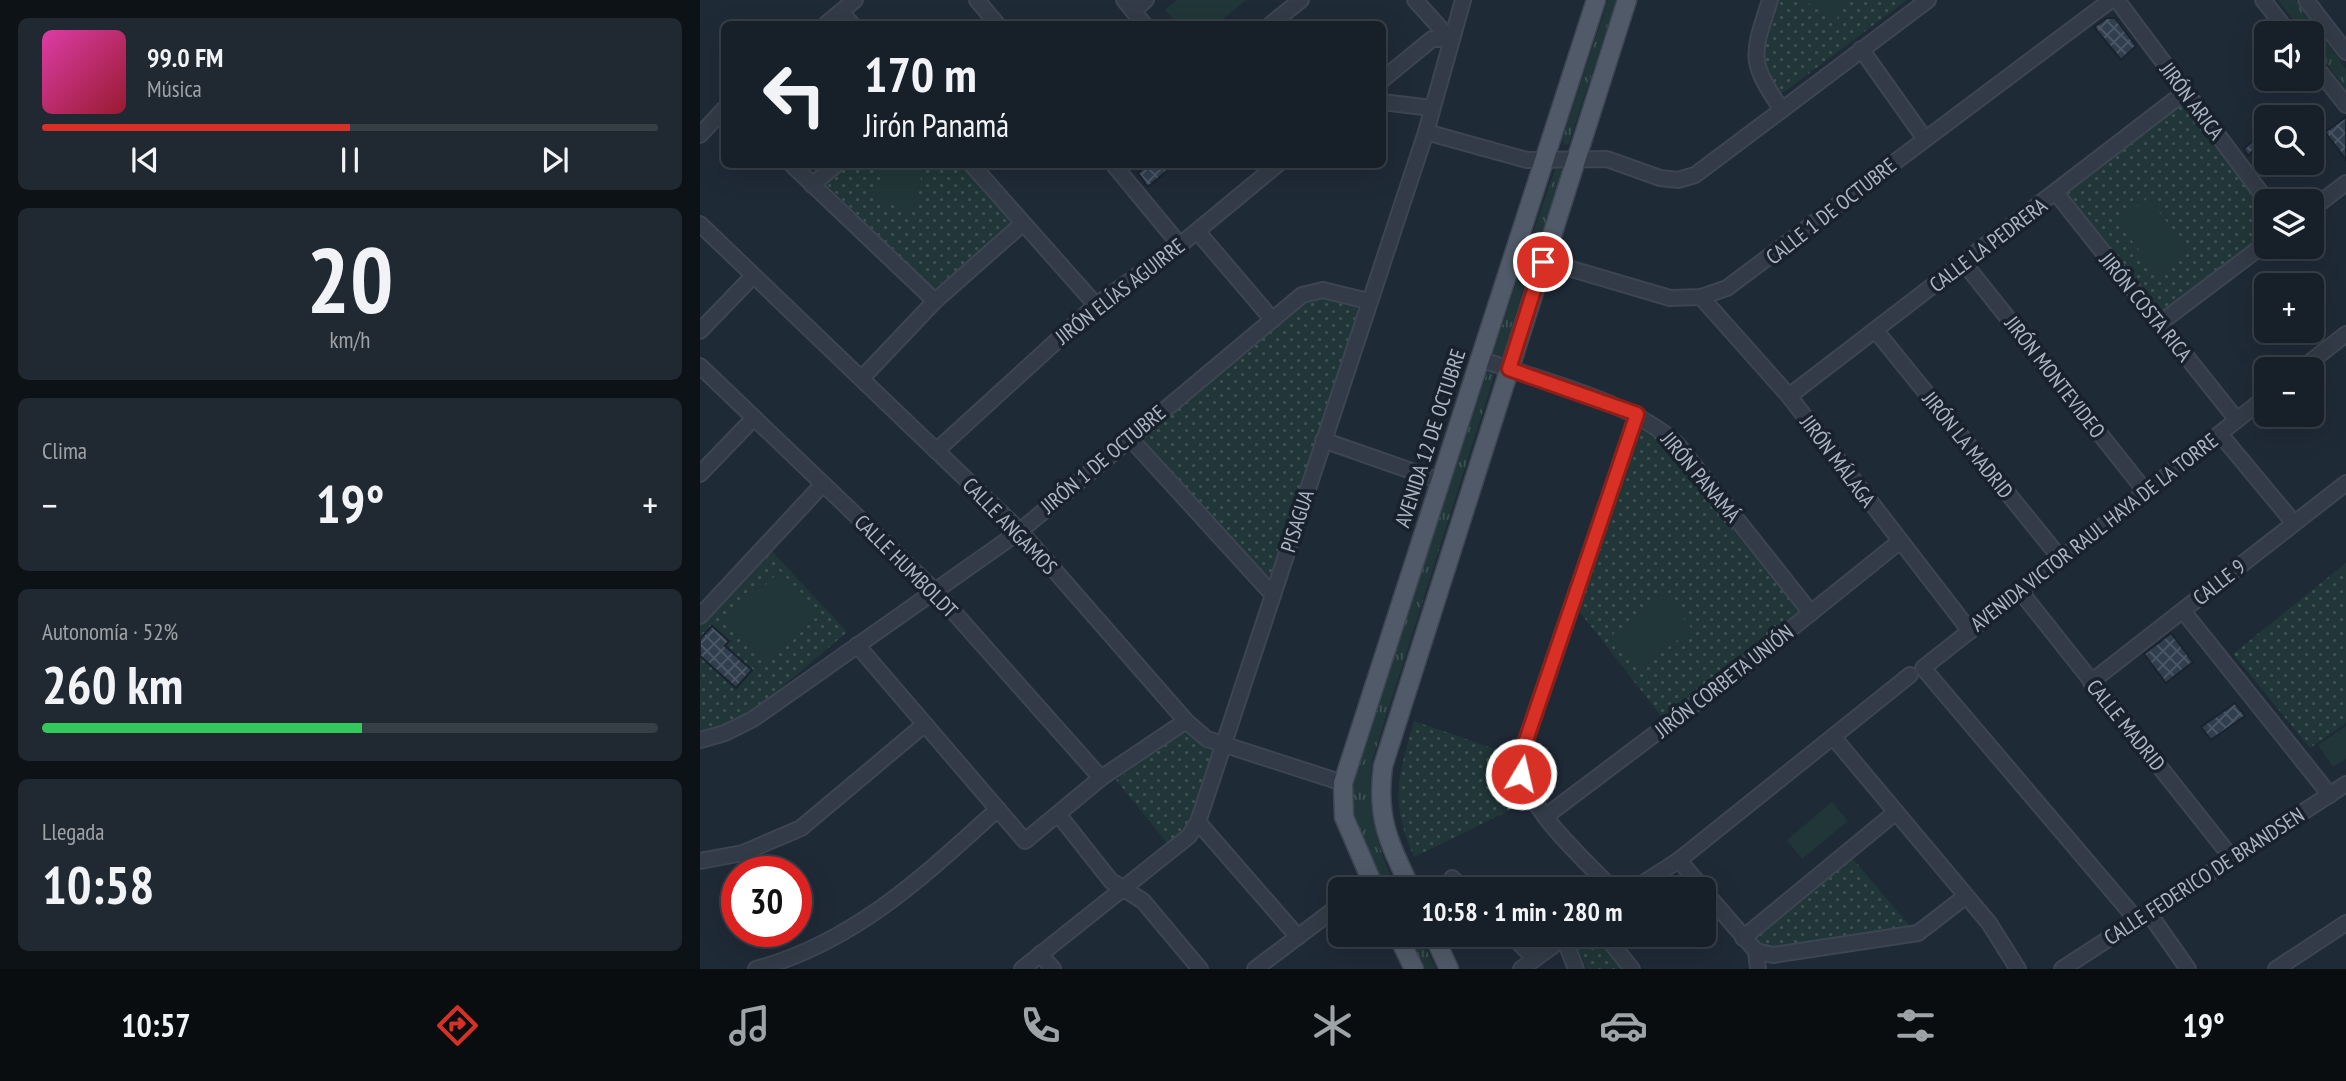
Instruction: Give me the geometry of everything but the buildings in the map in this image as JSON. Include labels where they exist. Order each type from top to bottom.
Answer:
[{"type":"main road","name":"AVENIDA 12 DE OCTUBRE","points":[[1366,877],[1344,817],[1343,783],[1596,0]]},
{"type":"main road","points":[[1406,877],[1383,827],[1379,794],[1383,766],[1627,0]]},
{"type":"main road","points":[[1403,947],[1414,969]]},
{"type":"main road","points":[[1439,947],[1449,969]]},
{"type":"street","points":[[830,21],[855,0]]},
{"type":"street","points":[[978,0],[995,21]]},
{"type":"street","points":[[1142,21],[1129,5],[1146,0]]},
{"type":"street","points":[[1275,21],[1301,0]]},
{"type":"street","points":[[1415,0],[1450,39]]},
{"type":"street","name":"PISAGUA","points":[[1022,969],[1189,836],[1198,822],[1426,132],[1463,0]]},
{"type":"street","points":[[1770,0],[1754,48],[1754,60],[1763,83],[1782,110]]},
{"type":"street","points":[[1426,132],[1514,158],[1607,159],[1660,178],[1678,180],[1695,174],[1928,0]]},
{"type":"street","name":"CALLE 1 DE OCTUBRE","points":[[1514,252],[1642,292],[1670,298],[1701,297],[1727,288],[1750,274],[2110,0]]},
{"type":"street","name":"JIRÓN ARICA","points":[[2117,0],[2258,189]]},
{"type":"street","points":[[2263,0],[2280,21]]},
{"type":"street","points":[[2306,0],[2346,52]]},
{"type":"street","points":[[841,12],[849,21]]},
{"type":"street","points":[[1386,77],[1432,39],[1450,39]]},
{"type":"street","points":[[1861,50],[1924,139]]},
{"type":"street","points":[[2324,77],[2346,105]]},
{"type":"street","name":"CALLE LA PEDRERA","points":[[1789,396],[2056,194],[2185,92]]},
{"type":"street","points":[[1386,102],[1432,108]]},
{"type":"street","points":[[700,135],[721,112]]},
{"type":"street","points":[[794,168],[934,301]]},
{"type":"street","points":[[812,185],[832,168]]},
{"type":"street","points":[[974,168],[1021,225],[1096,305]]},
{"type":"street","points":[[1117,168],[1180,245]]},
{"type":"street","name":"JIRÓN ELÍAS AGUIRRE","points":[[936,451],[1096,305],[1180,245],[1268,168]]},
{"type":"street","points":[[2324,200],[2346,183]]},
{"type":"street","name":"JIRÓN COSTA RICA","points":[[2056,194],[2237,420]]},
{"type":"street","name":"CALLE ANGAMOS","points":[[700,224],[1020,531],[1186,721],[1207,739],[1343,783]]},
{"type":"street","points":[[862,378],[934,301],[1021,225]]},
{"type":"street","points":[[1197,231],[1271,318]]},
{"type":"street","points":[[2160,323],[2254,252]]},
{"type":"street","name":"JIRÓN MONTEVIDEO","points":[[1964,263],[2146,492]]},
{"type":"street","points":[[700,331],[753,276]]},
{"type":"street","name":"JIRÓN 1 DE OCTUBRE","points":[[700,740],[725,733],[753,719],[1020,531],[1271,318],[1302,295],[1323,290],[1368,301]]},
{"type":"street","name":"JIRÓN MÁLAGA","points":[[1701,297],[1789,396],[1970,631]]},
{"type":"street","name":"JIRÓN LA MADRID","points":[[1875,331],[2060,559]]},
{"type":"street","points":[[2316,357],[2346,334]]},
{"type":"street","name":"JIRÓN PANAMÁ","points":[[1479,359],[1637,414],[1662,429],[1678,445],[1811,613]]},
{"type":"street","name":"CALLE HUMBOLDT","points":[[700,366],[935,592],[1101,778]]},
{"type":"street","name":"AVENIDA VICTOR RAUL HAYA DE LA TORRE","points":[[1652,877],[1834,738],[2254,407]]},
{"type":"street","points":[[1601,877],[1546,816],[1526,789],[1520,758],[1637,414]]},
{"type":"street","points":[[700,474],[754,418]]},
{"type":"street","points":[[2220,434],[2294,523]]},
{"type":"street","points":[[1129,438],[1273,595]]},
{"type":"street","points":[[1323,440],[1440,481]]},
{"type":"street","name":"CALLE 9","points":[[2091,682],[2346,483]]},
{"type":"street","points":[[700,616],[822,484]]},
{"type":"street","name":"JIRÓN CORBETA UNIÓN","points":[[1546,816],[1811,613],[1899,542]]},
{"type":"street","name":"CALLE MADRID","points":[[2020,591],[2232,858]]},
{"type":"street","points":[[2183,611],[2330,795]]},
{"type":"street","points":[[857,645],[1025,841],[1101,778],[1186,721]]},
{"type":"street","points":[[1916,671],[2188,969]]},
{"type":"street","points":[[700,861],[771,843],[806,825],[925,724]]},
{"type":"street","points":[[1834,738],[1989,923],[2018,969]]},
{"type":"street","name":"CALLE FEDERICO DE BRANDSEN","points":[[2062,969],[2346,784]]},
{"type":"street","points":[[756,969],[799,963],[864,922],[912,888],[998,809]]},
{"type":"street","points":[[1743,938],[1896,812]]},
{"type":"street","points":[[1058,814],[1111,881],[1125,887],[1143,901],[1200,969]]},
{"type":"street","points":[[1198,822],[1298,937]]},
{"type":"street","points":[[1679,859],[1694,877]]},
{"type":"street","points":[[1716,905],[1756,951],[1773,955],[1918,933],[1966,896]]},
{"type":"street","points":[[1255,969],[1328,914]]},
{"type":"street","points":[[2276,969],[2346,923]]},
{"type":"street","points":[[1523,947],[1535,959]]},
{"type":"street","points":[[1521,969],[1552,947]]},
{"type":"street","points":[[1570,947],[1576,969]]},
{"type":"street","points":[[1614,947],[1632,969]]},
{"type":"street","points":[[1756,951],[1758,969]]},
{"type":"street","points":[[1040,954],[1053,969]]},
{"type":"green space","points":[[1177,0],[1245,1],[1221,21],[1174,21],[1165,10]]},
{"type":"green space","points":[[1608,0],[1616,0],[1569,143],[1566,145],[1562,141]]},
{"type":"green space","points":[[1775,0],[1907,0],[1784,92],[1776,92],[1764,68],[1762,57],[1764,36]]},
{"type":"green space","points":[[1802,0],[1848,0],[1836,20]]},
{"type":"green space","points":[[2278,0],[2295,0],[2311,21],[2294,21]]},
{"type":"green space","points":[[2324,39],[2346,69],[2346,90],[2324,60]]},
{"type":"green space","points":[[2182,100],[2254,195],[2254,241],[2161,314],[2062,193]]},
{"type":"green space","points":[[1556,167],[1562,171],[1537,249],[1530,250],[1528,247]]},
{"type":"green space","points":[[845,168],[966,168],[1014,222],[934,289],[826,184]]},
{"type":"green space","points":[[883,168],[923,168],[913,210],[875,201]]},
{"type":"green space","points":[[2148,198],[2190,251],[2159,275],[2117,222]]},
{"type":"green space","points":[[1526,262],[1530,266],[1503,355],[1497,359],[1493,354],[1522,265]]},
{"type":"green space","points":[[1322,295],[1353,302],[1359,312],[1271,575],[1264,578],[1138,437],[1303,300]]},
{"type":"green space","points":[[1491,369],[1495,373],[1372,761],[1374,827],[1392,877],[1378,877],[1354,824],[1350,796],[1352,782],[1488,370]]},
{"type":"green space","points":[[1642,429],[1653,433],[1800,611],[1665,721],[1579,611],[1637,434]]},
{"type":"green space","points":[[769,548],[847,632],[749,715],[700,735],[700,626]]},
{"type":"green space","points":[[2346,563],[2346,723],[2310,748],[2233,654]]},
{"type":"green space","points":[[780,571],[821,613],[768,664],[727,621]]},
{"type":"green space","points":[[1665,595],[1692,629],[1640,669],[1613,634]]},
{"type":"green space","points":[[1414,721],[1509,754],[1512,778],[1523,804],[1414,857],[1401,819],[1399,789],[1400,774]]},
{"type":"green space","points":[[2346,726],[2346,759],[2333,767],[2318,745]]},
{"type":"green space","points":[[1186,730],[1219,751],[1187,826],[1167,843],[1116,780]]},
{"type":"green space","points":[[1832,802],[1848,821],[1802,859],[1787,840]]},
{"type":"green space","points":[[1852,858],[1910,926],[1767,949],[1755,937]]},
{"type":"green space","points":[[1412,947],[1425,947],[1436,969],[1423,969]]},
{"type":"green space","points":[[1607,947],[1624,969],[1587,969],[1578,948]]},
{"type":"route","points":[[1521,774],[1520,758],[1637,414],[1509,369],[1543,262]]}]
